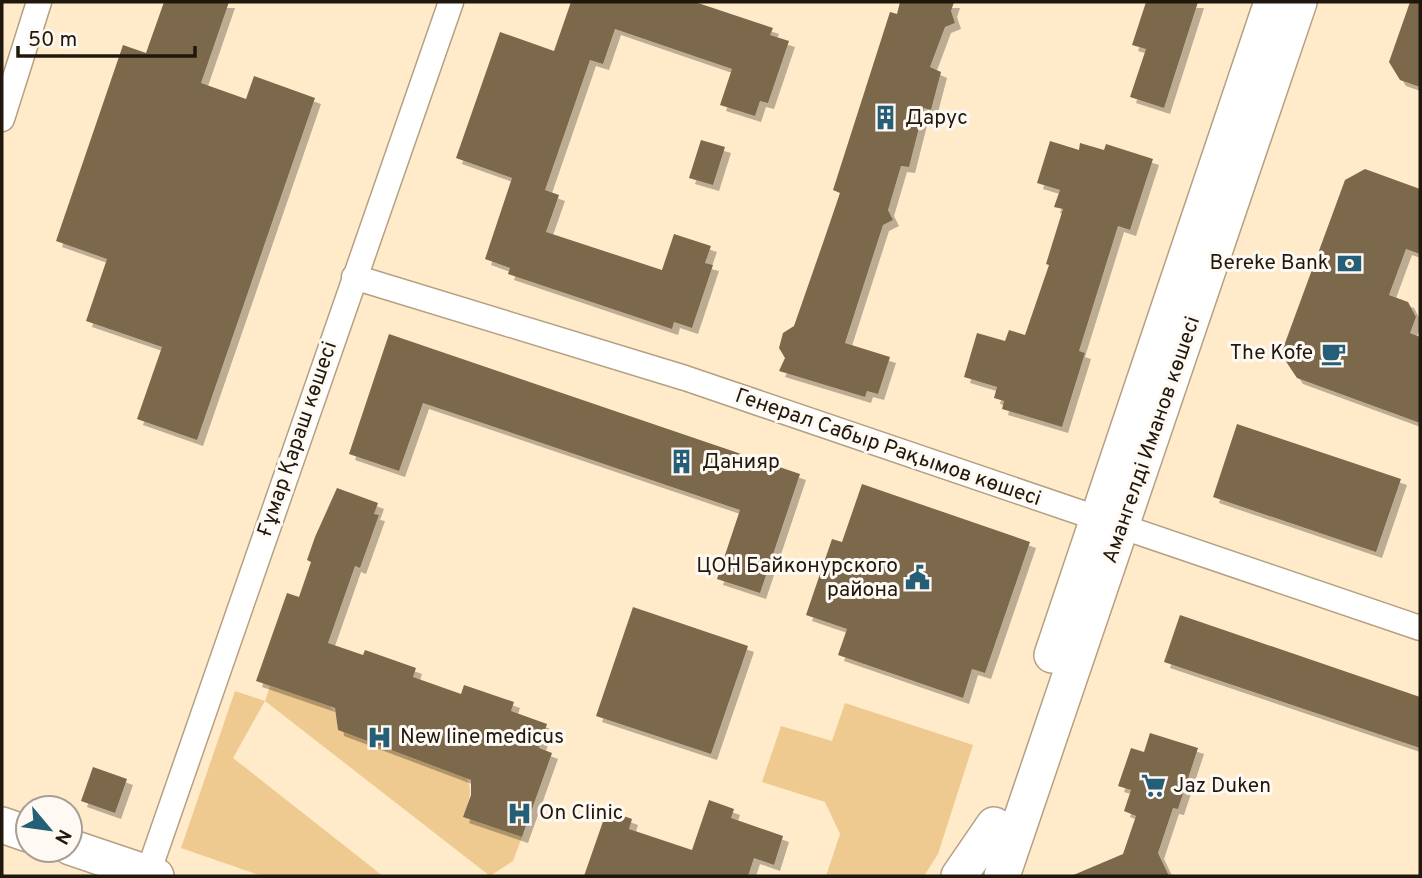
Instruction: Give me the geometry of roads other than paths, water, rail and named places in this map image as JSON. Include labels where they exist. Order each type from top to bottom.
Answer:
[{"type":"main road","name":"Амангелді Иманов көшесі","points":[[1002,876],[1272,2]]},
{"type":"main road","name":"Амангелді Иманов көшесі","points":[[976,876],[1110,524],[1299,2]]},
{"type":"main road","points":[[959,876],[994,825]]},
{"type":"main road","points":[[84,853],[150,875]]},
{"type":"street","points":[[2,118],[39,2]]},
{"type":"street","name":"Ғұмар Қараш көшесі","points":[[150,875],[451,2]]},
{"type":"street","name":"Генерал Сабыр Рақымов көшесі","points":[[354,277],[685,378],[1420,628]]},
{"type":"place","name":"Дарус","points":[[885,118]]},
{"type":"place","name":"Bereke Bank","points":[[1349,263]]},
{"type":"place","name":"The Kofe","points":[[1333,353]]},
{"type":"place","name":"Данияр","points":[[682,462]]},
{"type":"place","name":"ЦОН Байконурского района","points":[[918,578]]},
{"type":"place","name":"New line medicus","points":[[380,737]]},
{"type":"place","name":"Jaz Duken","points":[[1153,786]]},
{"type":"place","name":"On Clinic","points":[[519,813]]}]
